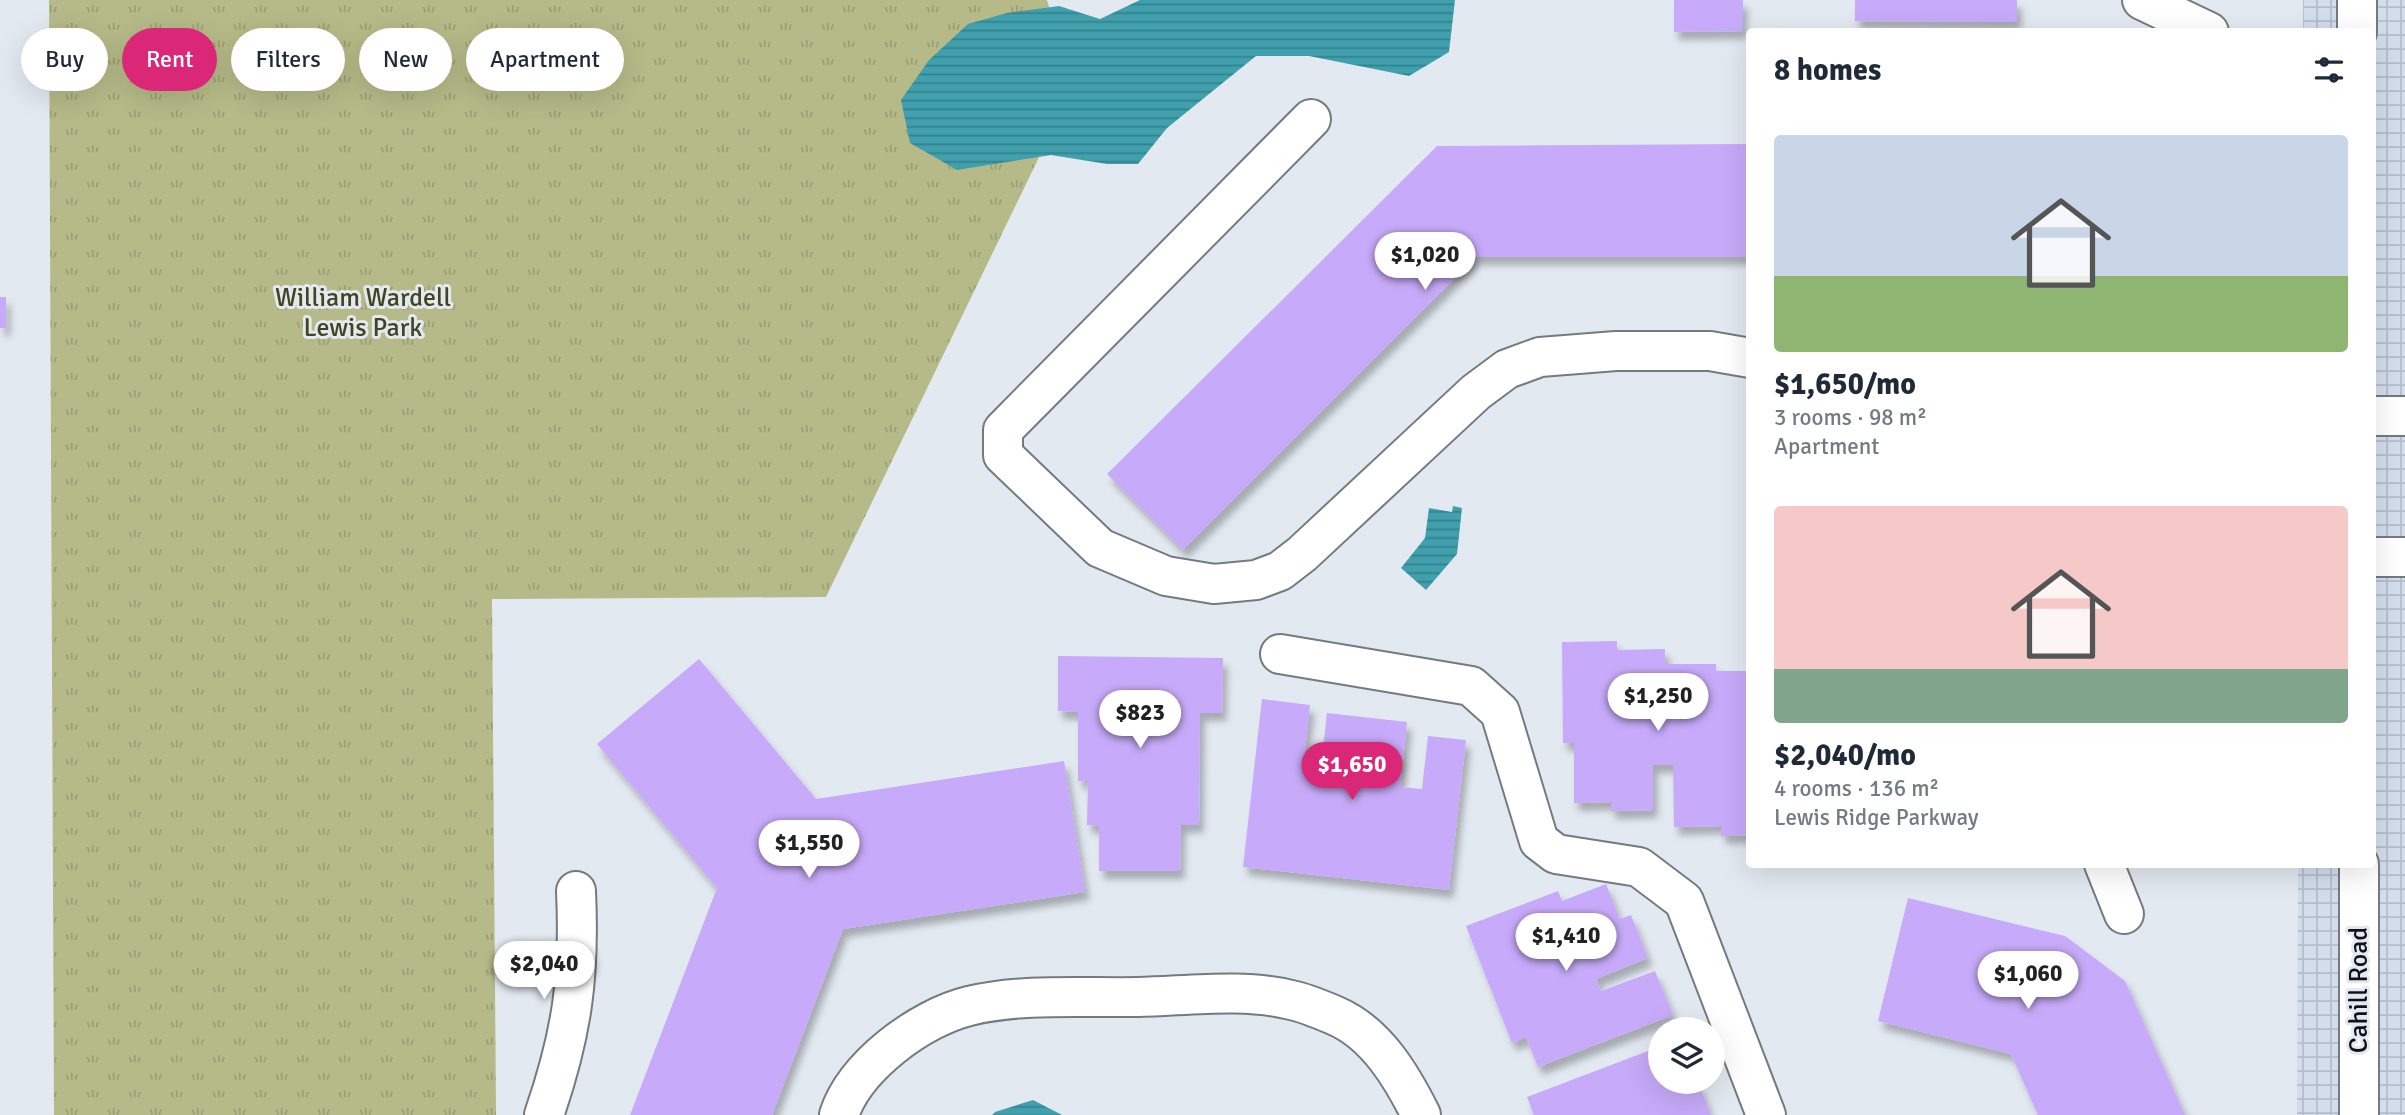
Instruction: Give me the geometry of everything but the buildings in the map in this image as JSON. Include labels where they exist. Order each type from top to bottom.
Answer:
[{"type":"street","points":[[2142,0],[2201,28]]},
{"type":"street","points":[[2357,0],[2357,28]]},
{"type":"street","points":[[1311,119],[1003,430],[1003,455],[1100,548],[1166,576],[1214,584],[1255,580],[1280,571],[1302,554],[1476,391],[1507,369],[1540,357],[1616,351],[1710,351],[1746,357]]},
{"type":"street","points":[[2376,416],[2405,416]]},
{"type":"street","points":[[2376,556],[2405,557]]},
{"type":"street","points":[[1280,654],[1471,685],[1500,712],[1539,841],[1556,855],[1639,866],[1684,901],[1766,1115]]},
{"type":"street","points":[[2106,868],[2124,914]]},
{"type":"street","name":"Cahill Road","points":[[2359,868],[2359,1115]]},
{"type":"street","points":[[544,1115],[560,1068],[573,1011],[579,951],[576,891]]},
{"type":"street","points":[[839,1115],[843,1102],[876,1059],[919,1027],[967,1006],[1020,999],[1238,995],[1291,999],[1339,1017],[1382,1050],[1421,1115]]},
{"type":"shaded area","points":[[2303,0],[2405,0],[2405,1115],[2297,1115],[2298,868],[2376,868],[2376,28],[2303,28]]},
{"type":"green space","name":"William Wardell Lewis Park","points":[[49,0],[1047,0],[1072,89],[826,597],[492,599],[496,1115],[54,1115],[49,91],[108,91],[108,28],[49,28]]},
{"type":"water","points":[[1140,0],[1455,0],[1449,52],[1409,76],[1309,56],[1256,56],[1167,128],[1138,164],[1107,164],[1051,155],[957,170],[910,143],[901,100],[929,60],[968,24],[1007,13],[1059,6],[1100,19]]},
{"type":"water","points":[[1453,506],[1462,508],[1457,554],[1426,590],[1401,568],[1425,538],[1429,508],[1452,512]]},
{"type":"water","points":[[1033,1100],[1062,1115],[992,1115],[995,1112]]}]
